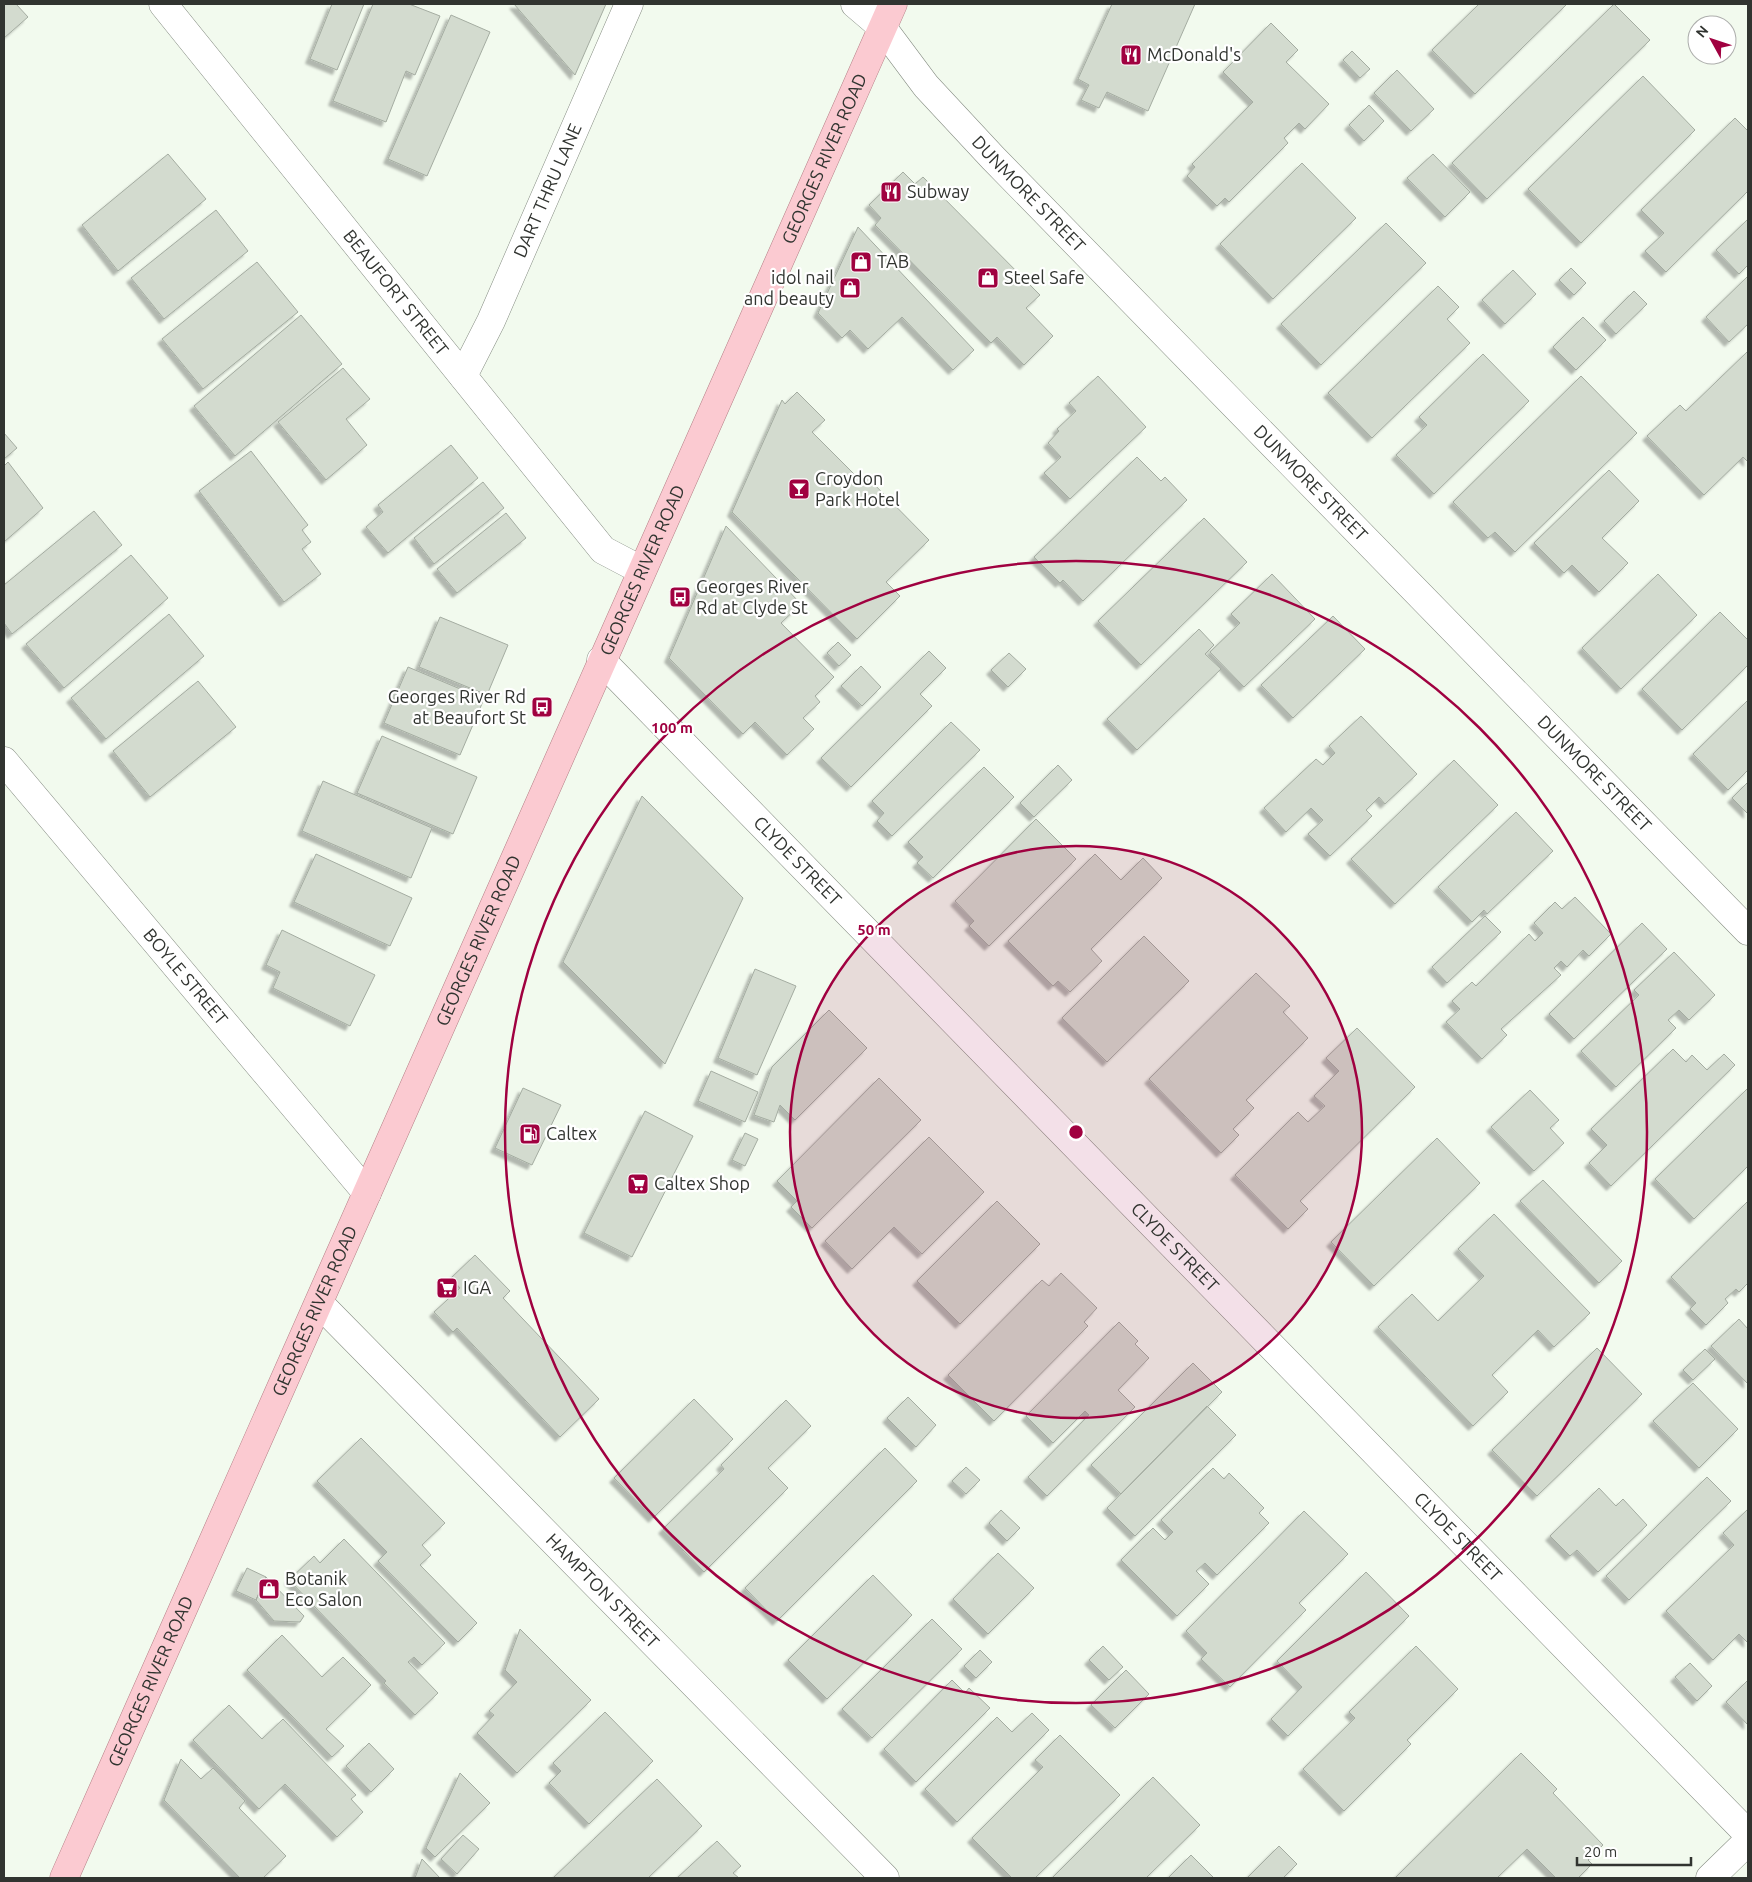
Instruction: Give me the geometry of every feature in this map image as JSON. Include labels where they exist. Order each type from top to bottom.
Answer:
[{"type":"main road","name":"GEORGES RIVER ROAD","points":[[64,1878],[601,660],[888,15]]},
{"type":"street","name":"BEAUFORT STREET","points":[[163,4],[603,550],[641,570]]},
{"type":"street","name":"DART THRU LANE","points":[[463,376],[491,321],[629,4]]},
{"type":"street","name":"DUNMORE STREET","points":[[854,4],[888,15],[926,86],[993,158],[1748,931]]},
{"type":"street","name":"CLYDE STREET","points":[[601,660],[1748,1834]]},
{"type":"street","name":"BOYLE STREET","points":[[4,761],[367,1193]]},
{"type":"street","name":"HAMPTON STREET","points":[[319,1303],[885,1878]]},
{"type":"street","points":[[1710,1878],[1748,1841]]},
{"type":"building","points":[[4,4],[16,4],[28,17],[4,38]]},
{"type":"building","points":[[332,4],[364,4],[337,70],[310,59]]},
{"type":"building","points":[[373,4],[409,4],[440,16],[415,75],[406,71],[386,122],[333,101]]},
{"type":"building","points":[[514,4],[606,4],[575,75]]},
{"type":"building","name":"McDonald's","points":[[1112,4],[1195,4],[1148,111],[1107,92],[1099,108],[1081,100],[1089,85],[1078,79]]},
{"type":"building","points":[[1479,4],[1567,4],[1475,94],[1432,50]]},
{"type":"building","points":[[1614,4],[1650,40],[1487,199],[1452,163]]},
{"type":"building","points":[[451,15],[490,32],[427,176],[388,159]]},
{"type":"building","points":[[1271,23],[1298,50],[1286,62],[1329,104],[1305,129],[1299,123],[1284,138],[1288,143],[1229,202],[1225,198],[1217,206],[1187,176],[1195,167],[1192,164],[1253,102],[1223,72]]},
{"type":"building","points":[[1352,51],[1370,69],[1360,78],[1343,60]]},
{"type":"building","points":[[1397,70],[1434,109],[1411,131],[1374,93]]},
{"type":"building","points":[[1643,76],[1695,130],[1581,243],[1528,189]]},
{"type":"building","points":[[1369,105],[1384,121],[1364,141],[1349,125]]},
{"type":"building","points":[[1735,118],[1748,131],[1748,191],[1666,272],[1645,251],[1664,233],[1641,210]]},
{"type":"building","points":[[168,154],[206,199],[118,271],[82,225]]},
{"type":"building","points":[[1433,154],[1470,192],[1445,217],[1407,178]]},
{"type":"building","points":[[1302,163],[1356,218],[1273,299],[1220,244]]},
{"type":"building","points":[[903,172],[915,184],[923,177],[1040,295],[1026,308],[1053,336],[1024,365],[997,337],[991,343],[875,225],[881,218],[869,205]]},
{"type":"building","points":[[216,210],[248,251],[164,319],[131,278]]},
{"type":"building","points":[[1748,219],[1748,265],[1739,274],[1716,250]]},
{"type":"building","points":[[1386,223],[1426,263],[1321,365],[1281,324]]},
{"type":"building","points":[[858,227],[974,350],[953,370],[902,317],[868,349],[850,330],[842,338],[818,313]]},
{"type":"building","points":[[257,262],[298,312],[203,389],[162,339]]},
{"type":"building","points":[[1571,268],[1586,283],[1574,295],[1559,280]]},
{"type":"building","points":[[1513,270],[1536,294],[1505,324],[1482,300]]},
{"type":"building","points":[[1748,276],[1748,324],[1729,342],[1706,317]]},
{"type":"building","points":[[1438,286],[1459,307],[1447,319],[1470,343],[1372,438],[1328,393]]},
{"type":"building","points":[[1634,291],[1647,304],[1616,334],[1604,321]]},
{"type":"building","points":[[301,315],[342,364],[235,456],[194,406]]},
{"type":"building","points":[[1583,317],[1606,340],[1576,370],[1553,347]]},
{"type":"building","points":[[1748,351],[1748,462],[1743,457],[1704,495],[1647,436],[1680,405],[1686,411]]},
{"type":"building","points":[[1483,354],[1529,401],[1434,494],[1396,455],[1427,425],[1419,417]]},
{"type":"building","points":[[343,368],[370,399],[346,419],[367,445],[326,480],[278,422]]},
{"type":"building","points":[[1098,376],[1146,427],[1070,499],[1044,473],[1061,457],[1048,443],[1059,431],[1057,429],[1076,411],[1069,403]]},
{"type":"building","points":[[1581,376],[1637,433],[1515,552],[1495,532],[1488,538],[1453,502]]},
{"type":"building","points":[[797,392],[825,420],[812,432],[860,480],[865,475],[929,540],[886,582],[900,596],[857,639],[732,512],[782,400],[785,404]]},
{"type":"building","points":[[4,433],[17,448],[4,459]]},
{"type":"building","points":[[451,445],[478,478],[388,553],[366,527],[383,512],[378,505]]},
{"type":"building","points":[[251,451],[308,525],[302,530],[311,542],[302,549],[321,574],[284,602],[199,491]]},
{"type":"building","points":[[1137,457],[1161,481],[1165,477],[1187,500],[1083,601],[1063,580],[1060,583],[1034,557]]},
{"type":"building","points":[[8,462],[43,508],[4,542],[4,466]]},
{"type":"building","points":[[1609,470],[1639,501],[1602,538],[1628,563],[1599,592],[1572,565],[1564,573],[1534,543]]},
{"type":"building","points":[[483,482],[504,508],[434,564],[414,538]]},
{"type":"building","points":[[94,511],[122,545],[12,634],[4,623],[4,585]]},
{"type":"building","points":[[506,513],[526,538],[457,593],[437,569]]},
{"type":"building","points":[[1204,518],[1247,562],[1141,665],[1098,621]]},
{"type":"building","points":[[726,526],[801,604],[781,623],[834,677],[815,696],[820,702],[803,718],[814,729],[787,755],[755,722],[743,734],[669,658]]},
{"type":"building","points":[[131,555],[168,598],[64,688],[26,644]]},
{"type":"building","points":[[1272,574],[1315,619],[1244,687],[1210,652],[1240,623],[1231,614]]},
{"type":"building","points":[[1658,574],[1697,615],[1621,689],[1582,648]]},
{"type":"building","points":[[1720,612],[1748,640],[1748,665],[1682,730],[1642,689]]},
{"type":"building","points":[[169,614],[204,656],[106,739],[71,698]]},
{"type":"building","points":[[1333,616],[1365,649],[1293,718],[1261,685]]},
{"type":"building","points":[[440,617],[508,645],[487,695],[419,667]]},
{"type":"building","points":[[1199,629],[1214,645],[1205,654],[1221,669],[1137,750],[1107,719]]},
{"type":"building","points":[[838,642],[851,655],[839,666],[827,653]]},
{"type":"building","points":[[929,651],[946,668],[920,694],[932,706],[851,787],[821,758]]},
{"type":"building","points":[[1009,653],[1026,669],[1008,687],[991,670]]},
{"type":"building","points":[[861,666],[881,687],[862,706],[841,686]]},
{"type":"building","points":[[408,667],[484,699],[460,755],[384,723]]},
{"type":"building","points":[[198,681],[236,727],[150,797],[113,751]]},
{"type":"building","points":[[1748,700],[1748,770],[1728,790],[1693,754]]},
{"type":"building","points":[[1361,716],[1417,774],[1385,804],[1379,797],[1366,810],[1372,816],[1330,856],[1308,834],[1323,820],[1311,808],[1286,832],[1264,808],[1316,759],[1323,765],[1335,753],[1329,746]]},
{"type":"building","points":[[951,722],[980,750],[892,836],[877,821],[884,813],[872,801]]},
{"type":"building","points":[[382,736],[477,777],[453,834],[357,793]]},
{"type":"building","points":[[1454,760],[1498,805],[1395,904],[1351,859]]},
{"type":"building","points":[[1058,765],[1072,780],[1034,817],[1020,803]]},
{"type":"building","points":[[984,767],[1014,797],[933,878],[917,863],[923,857],[908,842]]},
{"type":"building","points":[[323,781],[432,828],[411,878],[302,831]]},
{"type":"building","points":[[1748,782],[1748,814],[1732,798]]},
{"type":"building","points":[[642,796],[743,898],[665,1064],[563,962]]},
{"type":"building","points":[[1516,812],[1553,851],[1487,914],[1484,910],[1472,922],[1438,887]]},
{"type":"building","points":[[1036,819],[1076,859],[989,946],[969,926],[974,921],[955,901]]},
{"type":"building","points":[[316,854],[412,898],[390,946],[294,902]]},
{"type":"building","points":[[1095,854],[1121,880],[1143,858],[1162,878],[1091,949],[1102,961],[1070,992],[1058,981],[1053,986],[1008,941]]},
{"type":"building","points":[[1575,897],[1611,934],[1589,956],[1583,950],[1567,967],[1561,961],[1554,968],[1561,975],[1501,1029],[1507,1035],[1482,1059],[1446,1022],[1460,1009],[1452,1001],[1472,982],[1476,986],[1529,934],[1535,941],[1543,933],[1534,923],[1555,902],[1562,909]]},
{"type":"building","points":[[1485,916],[1501,932],[1447,983],[1432,967]]},
{"type":"building","points":[[1642,923],[1667,949],[1574,1039],[1549,1014]]},
{"type":"building","points":[[282,930],[375,975],[350,1026],[273,988],[280,972],[266,965]]},
{"type":"building","points":[[1144,936],[1189,981],[1107,1062],[1062,1018]]},
{"type":"building","points":[[1674,952],[1715,995],[1689,1020],[1679,1010],[1668,1020],[1676,1028],[1616,1087],[1581,1051],[1639,995],[1634,990]]},
{"type":"building","points":[[755,969],[796,986],[757,1075],[718,1058]]},
{"type":"building","points":[[1256,973],[1290,1006],[1283,1012],[1308,1038],[1246,1100],[1254,1108],[1233,1129],[1239,1135],[1221,1153],[1149,1079]]},
{"type":"building","points":[[829,1010],[867,1048],[795,1120],[780,1105],[774,1122],[754,1115],[772,1067]]},
{"type":"building","points":[[1357,1028],[1415,1087],[1300,1201],[1308,1209],[1288,1229],[1235,1175],[1298,1112],[1308,1122],[1325,1106],[1314,1096],[1339,1071],[1326,1058]]},
{"type":"building","points":[[1673,1049],[1686,1062],[1692,1055],[1707,1070],[1724,1054],[1735,1065],[1611,1186],[1589,1163],[1607,1145],[1591,1129]]},
{"type":"building","points":[[711,1071],[758,1092],[745,1122],[698,1101]]},
{"type":"building","points":[[879,1078],[921,1120],[812,1228],[791,1207],[797,1201],[777,1181]]},
{"type":"building","points":[[523,1088],[561,1105],[532,1165],[495,1148]]},
{"type":"building","points":[[1748,1088],[1748,1166],[1694,1219],[1655,1179]]},
{"type":"building","points":[[1530,1090],[1559,1120],[1550,1128],[1564,1143],[1534,1171],[1491,1127]]},
{"type":"building","name":"Caltex Shop","points":[[645,1111],[693,1136],[632,1257],[584,1233]]},
{"type":"building","points":[[745,1133],[758,1139],[745,1166],[732,1160]]},
{"type":"building","points":[[929,1137],[984,1192],[922,1254],[894,1227],[852,1269],[825,1241]]},
{"type":"building","points":[[1437,1138],[1480,1183],[1374,1286],[1331,1242]]},
{"type":"building","points":[[1543,1180],[1622,1261],[1599,1283],[1520,1201]]},
{"type":"building","points":[[997,1201],[1040,1244],[960,1324],[917,1281]]},
{"type":"building","points":[[1748,1201],[1748,1283],[1739,1292],[1736,1289],[1725,1299],[1728,1303],[1706,1325],[1690,1309],[1696,1303],[1671,1277]]},
{"type":"building","points":[[1494,1214],[1590,1313],[1554,1347],[1538,1330],[1492,1375],[1508,1392],[1473,1426],[1378,1327],[1412,1294],[1438,1321],[1484,1276],[1458,1249]]},
{"type":"building","points":[[475,1255],[510,1291],[503,1298],[599,1399],[560,1437],[457,1328],[453,1332],[434,1312],[460,1288],[451,1278]]},
{"type":"building","points":[[1061,1273],[1097,1308],[1084,1322],[1088,1326],[994,1421],[948,1375],[1042,1280],[1049,1286]]},
{"type":"building","points":[[1739,1319],[1748,1329],[1748,1384],[1711,1346]]},
{"type":"building","points":[[1119,1322],[1138,1341],[1135,1344],[1149,1358],[1118,1390],[1135,1407],[1047,1496],[1028,1477],[1089,1415],[1085,1411],[1053,1443],[1026,1416]]},
{"type":"building","points":[[1597,1348],[1642,1394],[1537,1496],[1492,1450]]},
{"type":"building","points":[[1705,1349],[1715,1359],[1693,1380],[1683,1370]]},
{"type":"building","points":[[1193,1363],[1222,1392],[1121,1494],[1091,1465]]},
{"type":"building","points":[[1693,1383],[1738,1429],[1699,1468],[1653,1421]]},
{"type":"building","points":[[908,1397],[936,1425],[916,1447],[887,1418]]},
{"type":"building","points":[[694,1399],[733,1439],[653,1518],[614,1478]]},
{"type":"building","points":[[786,1400],[811,1426],[768,1468],[788,1488],[704,1572],[663,1529],[724,1469],[721,1465]]},
{"type":"building","points":[[1207,1406],[1236,1435],[1135,1536],[1107,1508]]},
{"type":"building","points":[[361,1438],[445,1523],[422,1545],[431,1555],[420,1565],[477,1623],[458,1642],[378,1561],[387,1552],[317,1481]]},
{"type":"building","points":[[885,1448],[917,1481],[777,1621],[745,1588]]},
{"type":"building","points":[[966,1467],[980,1480],[966,1494],[952,1481]]},
{"type":"building","points":[[1213,1468],[1224,1479],[1229,1473],[1264,1508],[1259,1513],[1269,1523],[1217,1575],[1205,1563],[1196,1571],[1209,1584],[1177,1616],[1121,1560],[1153,1528],[1165,1540],[1173,1532],[1161,1520]]},
{"type":"building","points":[[1707,1477],[1731,1501],[1629,1600],[1606,1576]]},
{"type":"building","points":[[1599,1488],[1616,1506],[1623,1499],[1647,1525],[1598,1572],[1577,1550],[1570,1556],[1550,1536]]},
{"type":"building","points":[[1748,1509],[1748,1643],[1739,1634],[1713,1660],[1666,1611],[1734,1545],[1723,1533]]},
{"type":"building","points":[[1001,1510],[1020,1528],[1007,1541],[989,1523]]},
{"type":"building","points":[[1304,1511],[1348,1554],[1299,1603],[1306,1610],[1230,1687],[1201,1659],[1207,1653],[1186,1631]]},
{"type":"building","points":[[344,1539],[445,1643],[422,1665],[414,1657],[408,1662],[438,1693],[415,1715],[384,1683],[386,1681],[289,1580],[314,1556],[320,1563]]},
{"type":"building","points":[[998,1553],[1034,1588],[988,1634],[953,1599]]},
{"type":"building","points":[[247,1568],[266,1577],[256,1600],[236,1591]]},
{"type":"building","points":[[1366,1572],[1409,1616],[1288,1736],[1271,1719],[1302,1687],[1277,1661]]},
{"type":"building","points":[[873,1575],[912,1615],[827,1699],[788,1660]]},
{"type":"building","name":"Botanik Eco Salon","points":[[266,1577],[304,1616],[300,1622],[274,1621],[256,1600]]},
{"type":"building","points":[[932,1619],[962,1649],[872,1738],[842,1709]]},
{"type":"building","points":[[520,1629],[591,1700],[517,1773],[477,1733],[494,1715],[489,1711],[517,1682],[505,1670]]},
{"type":"building","points":[[282,1635],[322,1677],[343,1657],[371,1685],[326,1729],[344,1746],[332,1757],[247,1670]]},
{"type":"building","points":[[1103,1646],[1123,1667],[1109,1680],[1089,1660]]},
{"type":"building","points":[[1416,1646],[1458,1689],[1407,1740],[1411,1744],[1344,1811],[1303,1769],[1355,1718],[1349,1712]]},
{"type":"building","points":[[980,1650],[992,1662],[976,1678],[964,1666]]},
{"type":"building","points":[[1690,1663],[1712,1686],[1697,1701],[1675,1677]]},
{"type":"building","points":[[1126,1670],[1149,1694],[1115,1728],[1091,1705]]},
{"type":"building","points":[[952,1680],[965,1693],[969,1688],[990,1708],[916,1782],[884,1749]]},
{"type":"building","points":[[1748,1680],[1748,1725],[1726,1702]]},
{"type":"building","points":[[229,1705],[262,1739],[283,1719],[356,1795],[351,1799],[363,1812],[337,1837],[285,1784],[259,1809],[193,1740]]},
{"type":"building","points":[[605,1712],[653,1761],[589,1824],[549,1783],[561,1771],[553,1763]]},
{"type":"building","points":[[1032,1713],[1049,1730],[957,1822],[925,1789],[997,1717],[1012,1732]]},
{"type":"building","points":[[1060,1735],[1120,1795],[1035,1878],[1012,1878],[972,1838],[1043,1767],[1035,1760]]},
{"type":"building","points":[[369,1743],[394,1769],[371,1792],[346,1766]]},
{"type":"building","points":[[1521,1753],[1557,1789],[1553,1793],[1603,1845],[1588,1860],[1592,1864],[1578,1878],[1556,1878],[1527,1849],[1497,1878],[1395,1878]]},
{"type":"building","points":[[181,1759],[201,1779],[213,1768],[245,1801],[239,1808],[286,1856],[263,1878],[240,1878],[164,1800]]},
{"type":"building","points":[[460,1773],[490,1803],[435,1857],[426,1848]]},
{"type":"building","points":[[1153,1777],[1200,1825],[1146,1878],[1052,1878]]},
{"type":"building","points":[[657,1779],[702,1826],[648,1878],[553,1878]]},
{"type":"building","points":[[463,1835],[479,1849],[457,1874],[441,1859]]},
{"type":"building","points":[[717,1841],[741,1866],[733,1873],[739,1878],[677,1878]]},
{"type":"building","points":[[1279,1846],[1297,1864],[1283,1878],[1247,1878]]},
{"type":"building","points":[[1191,1855],[1214,1878],[1168,1878]]},
{"type":"building","points":[[422,1859],[440,1878],[415,1878]]},
{"type":"place","name":"McDonald's","points":[[1131,55]]},
{"type":"place","name":"Subway","points":[[891,192]]},
{"type":"place","name":"TAB","points":[[861,262]]},
{"type":"place","name":"Steel Safe","points":[[988,278]]},
{"type":"place","name":"idol nail and beauty","points":[[850,288]]},
{"type":"place","name":"Croydon Park Hotel","points":[[799,489]]},
{"type":"place","name":"Georges River Rd at Clyde St","points":[[680,597]]},
{"type":"place","name":"Georges River Rd at Beaufort St","points":[[542,707]]},
{"type":"place","name":"Caltex","points":[[530,1134]]},
{"type":"place","name":"Caltex Shop","points":[[638,1184]]},
{"type":"place","name":"IGA","points":[[447,1288]]},
{"type":"place","name":"Botanik Eco Salon","points":[[269,1589]]}]
